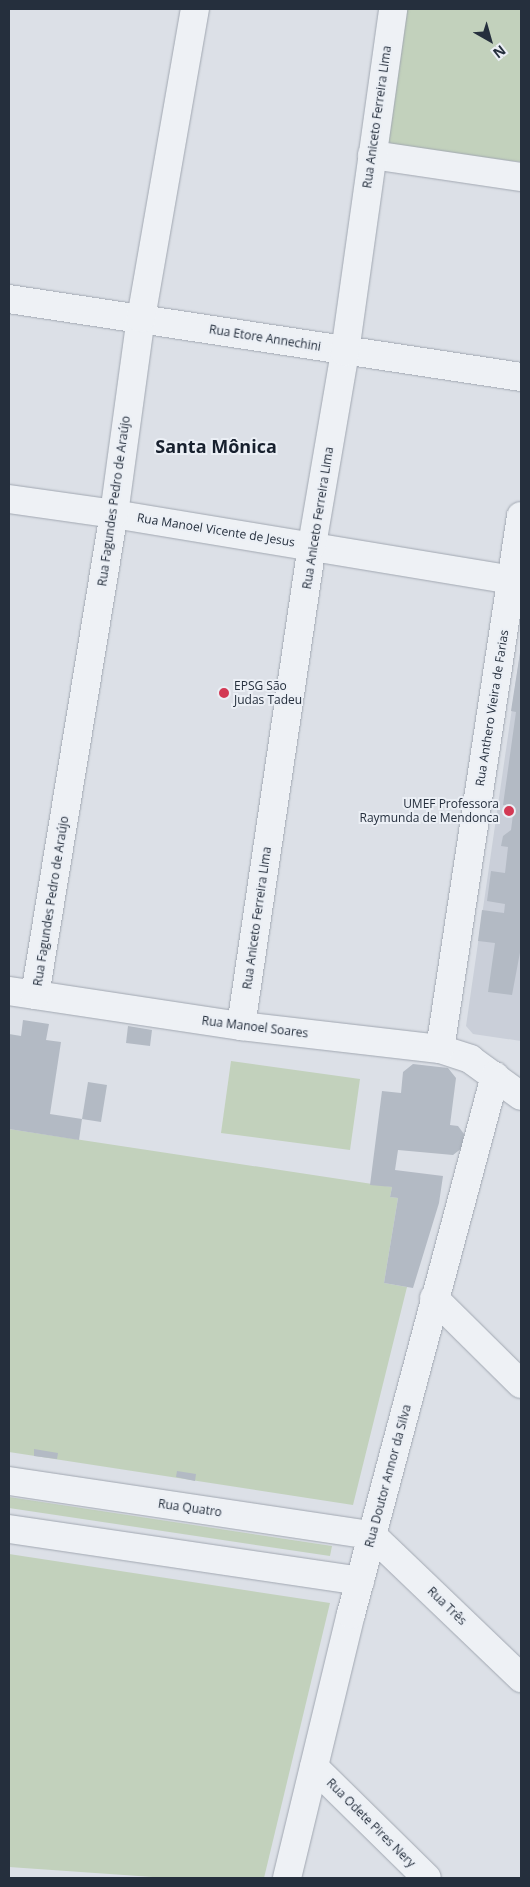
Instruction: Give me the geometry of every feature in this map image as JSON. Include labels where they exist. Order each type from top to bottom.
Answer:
[{"type":"street","name":"Rua Fagundes Pedro de Araújo","points":[[35,994],[114,514],[141,318],[195,9]]},
{"type":"street","name":"Rua Aniceto Ferreira Lima","points":[[241,1026],[312,545],[345,352],[393,9]]},
{"type":"street","points":[[372,155],[521,177]]},
{"type":"street","name":"Rua Etore Annechini","points":[[9,299],[141,318],[345,352],[521,377]]},
{"type":"street","name":"Rua Manoel Vicente de Jesus","points":[[9,499],[312,545],[512,580]]},
{"type":"street","name":"Rua Anthero Vieira de Farias","points":[[440,1049],[521,516]]},
{"type":"street","name":"Rua Manoel Soares","points":[[9,991],[241,1026],[440,1049],[470,1059],[521,1096]]},
{"type":"street","name":"Rua Doutor Annor da Silva","points":[[287,1878],[360,1581],[434,1298],[495,1076]]},
{"type":"street","points":[[434,1298],[521,1384]]},
{"type":"street","name":"Rua Quatro","points":[[9,1481],[372,1535]]},
{"type":"street","points":[[9,1529],[360,1581]]},
{"type":"street","name":"Rua Três","points":[[372,1535],[521,1678]]},
{"type":"street","name":"Rua Odete Pires Nery","points":[[314,1767],[427,1878]]},
{"type":"shaded area","name":"UMEF Professora Raymunda de Mendonca","points":[[521,646],[521,1041],[473,1034],[466,1026]]},
{"type":"green space","points":[[405,9],[521,9],[521,162],[393,146],[388,141]]},
{"type":"green space","points":[[231,1061],[360,1079],[350,1150],[221,1133]]},
{"type":"green space","points":[[9,1129],[392,1187],[390,1197],[398,1198],[384,1283],[407,1287],[353,1505],[9,1452]]},
{"type":"green space","points":[[9,1497],[332,1546],[330,1556],[9,1508]]},
{"type":"green space","points":[[9,1554],[330,1603],[264,1878],[167,1878],[9,1867]]},
{"type":"building","points":[[520,653],[521,947],[512,995],[488,992],[495,943],[478,941],[482,910],[504,913],[505,904],[487,901],[491,871],[505,873],[508,847],[501,846],[503,836],[511,830],[514,807],[503,805],[516,712],[511,711]]},
{"type":"building","points":[[23,1020],[49,1024],[46,1040],[61,1042],[50,1114],[82,1119],[79,1140],[9,1129],[9,1034],[21,1036]]},
{"type":"building","points":[[128,1026],[152,1030],[150,1046],[126,1043]]},
{"type":"building","points":[[413,1064],[448,1068],[456,1078],[450,1125],[458,1126],[464,1134],[462,1148],[453,1155],[398,1150],[395,1170],[443,1176],[439,1203],[413,1288],[384,1283],[398,1198],[390,1197],[392,1187],[370,1185],[382,1091],[401,1093],[403,1072]]},
{"type":"building","points":[[88,1082],[107,1085],[101,1122],[82,1119]]},
{"type":"building","points":[[34,1449],[58,1453],[57,1459],[34,1456]]},
{"type":"building","points":[[177,1471],[196,1474],[195,1481],[176,1477]]},
{"type":"place","name":"EPSG São Judas Tadeu","points":[[224,693]]},
{"type":"place","name":"UMEF Professora Raymunda de Mendonca","points":[[509,811]]},
{"type":"district","name":"Santa Mônica","points":[[216,446]]}]
